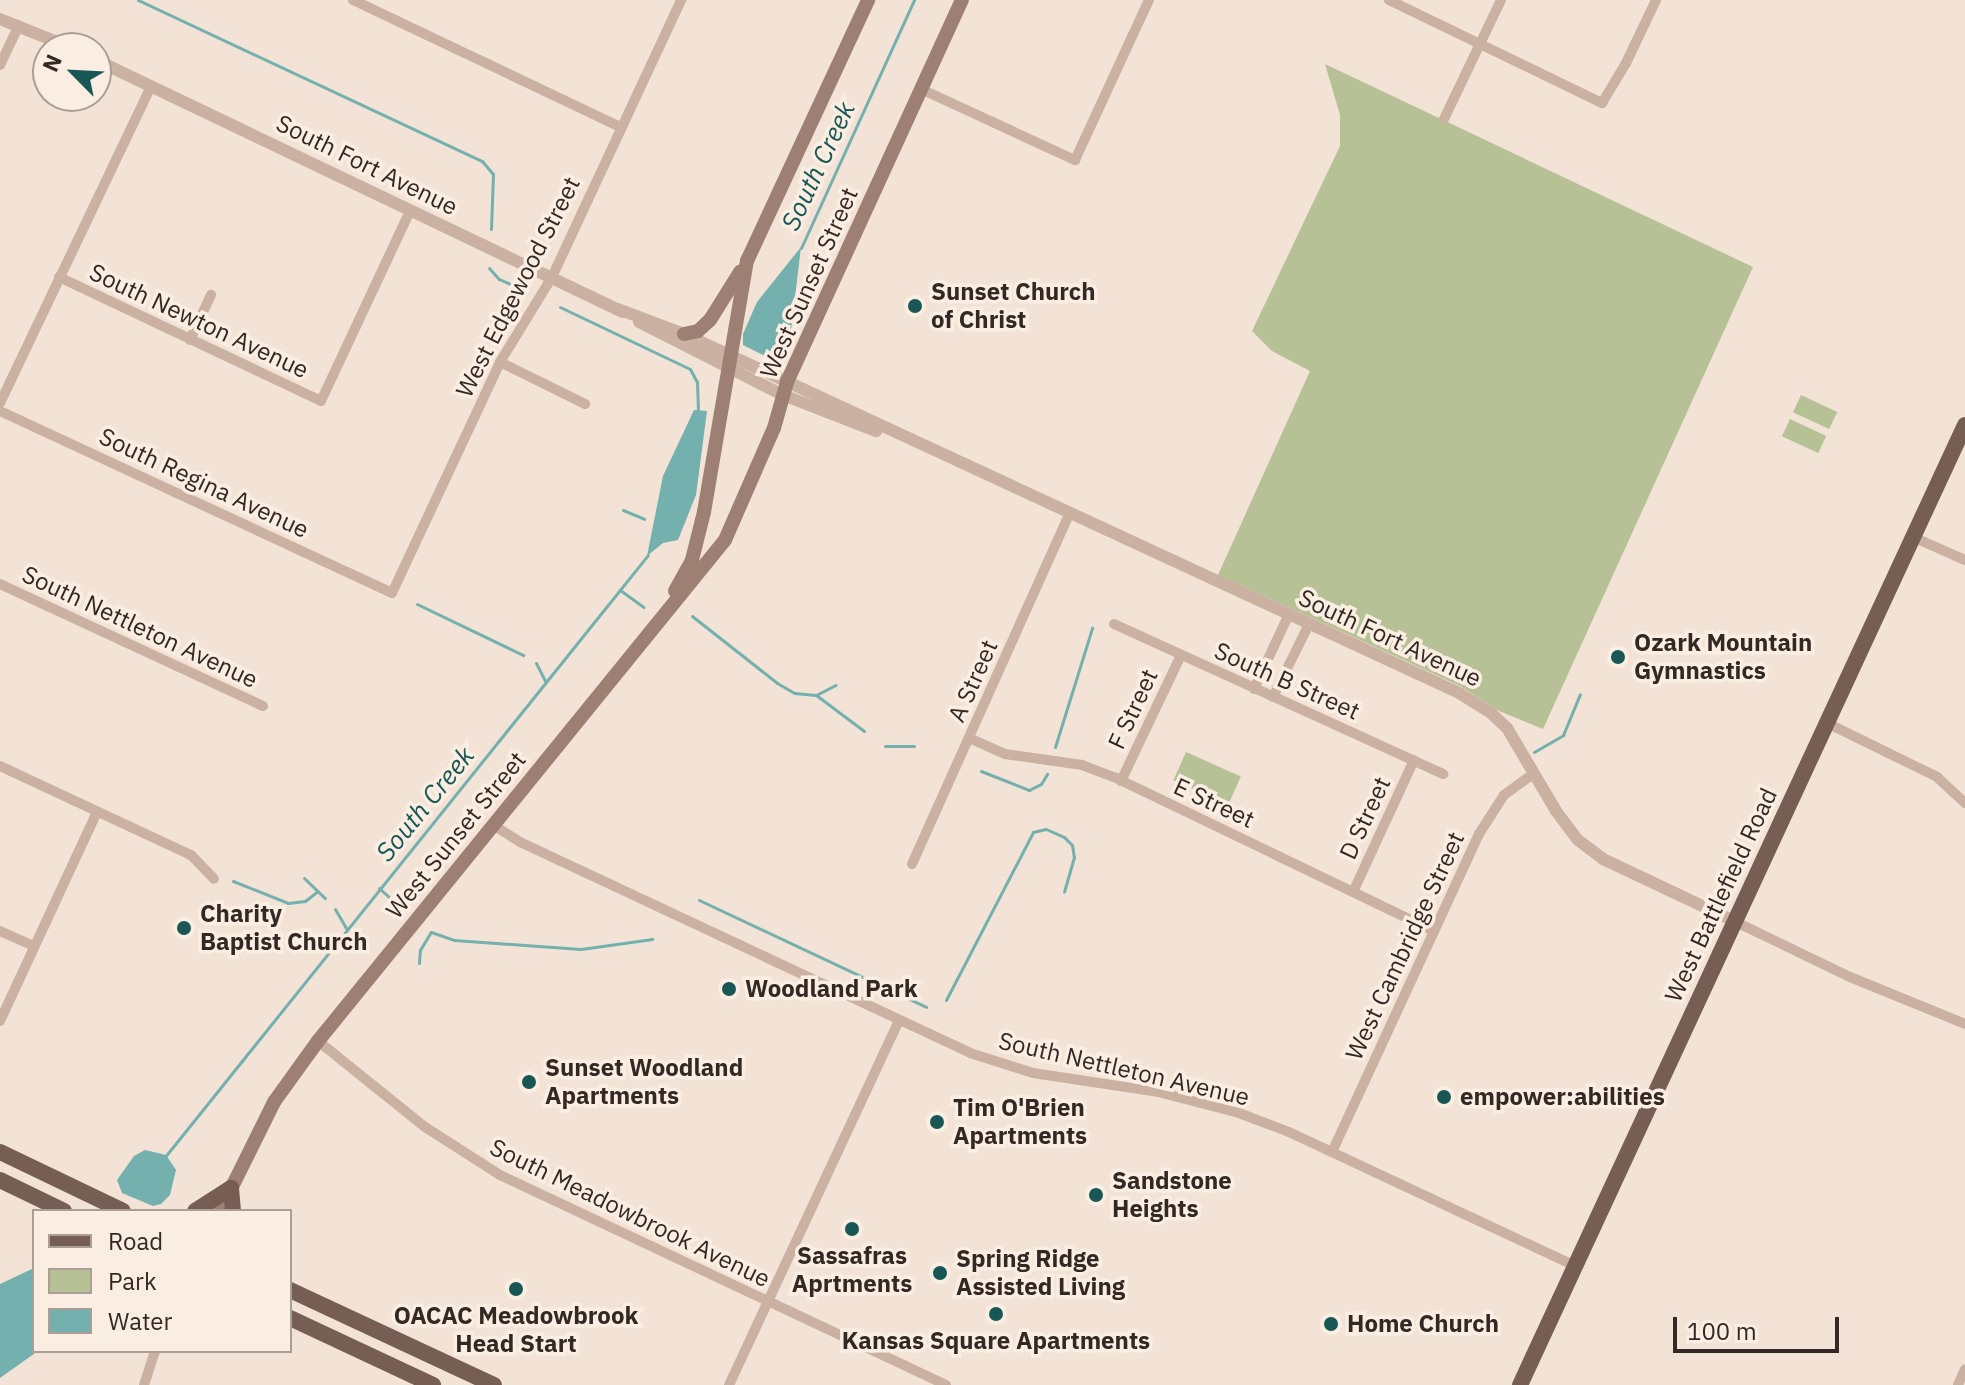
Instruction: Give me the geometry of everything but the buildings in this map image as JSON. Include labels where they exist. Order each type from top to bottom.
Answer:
[{"type":"main road","name":"West Sunset Street","points":[[662,616],[692,560],[704,512],[747,261],[868,0]]},
{"type":"main road","name":"West Sunset Street","points":[[221,1209],[274,1102],[318,1041],[725,540],[774,428],[785,388],[962,0]]},
{"type":"main road","points":[[684,334],[698,331],[710,320],[747,261]]},
{"type":"main road","name":"West Battlefield Road","points":[[1520,1385],[1965,425]]},
{"type":"main road","points":[[0,1152],[119,1209]]},
{"type":"main road","points":[[0,1180],[60,1209]]},
{"type":"main road","points":[[198,1209],[231,1188],[233,1209]]},
{"type":"main road","points":[[292,1291],[494,1385]]},
{"type":"main road","points":[[292,1319],[433,1385]]},
{"type":"street","points":[[353,0],[621,127]]},
{"type":"street","name":"West Edgewood Street","points":[[392,593],[500,362],[552,277],[681,0]]},
{"type":"street","points":[[921,89],[1075,160],[1149,0]]},
{"type":"street","points":[[1389,0],[1602,103],[1626,63],[1656,0]]},
{"type":"street","points":[[1444,119],[1501,0]]},
{"type":"street","points":[[0,19],[35,32]]},
{"type":"street","points":[[0,65],[19,25]]},
{"type":"street","name":"South Fort Avenue","points":[[112,68],[785,388],[911,442],[1476,702],[1507,728],[1567,828],[1591,851],[1628,872],[1850,977],[1965,1024]]},
{"type":"street","points":[[0,403],[151,86]]},
{"type":"street","name":"South Newton Avenue","points":[[59,277],[321,401],[410,211]]},
{"type":"street","points":[[190,340],[211,295]]},
{"type":"street","name":"South Fort Avenue","points":[[618,309],[684,334],[728,361]]},
{"type":"street","points":[[500,362],[585,404]]},
{"type":"street","name":"South Regina Avenue","points":[[0,411],[392,593]]},
{"type":"street","name":"A Street","points":[[912,864],[1069,514]]},
{"type":"street","points":[[1913,537],[1965,560]]},
{"type":"street","name":"South Nettleton Avenue","points":[[0,584],[263,706]]},
{"type":"street","points":[[1254,689],[1289,614]]},
{"type":"street","name":"South B Street","points":[[1114,624],[1443,774]]},
{"type":"street","points":[[1273,697],[1309,624]]},
{"type":"street","name":"F Street","points":[[1121,781],[1181,655]]},
{"type":"street","points":[[1827,723],[1937,777],[1965,803]]},
{"type":"street","name":"E Street","points":[[969,738],[1005,754],[1082,765],[1121,781],[1434,931]]},
{"type":"street","name":"D Street","points":[[1353,892],[1414,760]]},
{"type":"street","points":[[0,766],[191,855],[214,879]]},
{"type":"street","name":"West Cambridge Street","points":[[1332,1152],[1491,811],[1504,795],[1534,773]]},
{"type":"street","points":[[0,1021],[97,812]]},
{"type":"street","name":"South Nettleton Avenue","points":[[493,825],[520,842],[899,1020],[1004,1065],[1214,1105],[1264,1121],[1575,1266]]},
{"type":"street","points":[[0,931],[34,946]]},
{"type":"street","points":[[729,1385],[899,1020]]},
{"type":"street","name":"South Meadowbrook Avenue","points":[[318,1041],[425,1127],[483,1165],[946,1385]]},
{"type":"street","points":[[144,1385],[154,1353]]},
{"type":"street","points":[[1958,1385],[1965,1369]]},
{"type":"green space","points":[[1325,64],[1753,267],[1543,729],[1499,711],[1460,686],[1218,575],[1310,371],[1272,351],[1252,331],[1340,146],[1340,115]]},
{"type":"green space","points":[[1801,395],[1837,412],[1829,429],[1793,412]]},
{"type":"green space","points":[[1790,419],[1826,436],[1818,453],[1782,436]]},
{"type":"green space","points":[[1186,752],[1241,776],[1228,805],[1173,780]]},
{"type":"water","points":[[801,247],[791,330],[771,359],[743,345],[743,334],[757,302]]},
{"type":"water","points":[[694,410],[707,411],[696,495],[678,540],[663,543],[647,556],[663,476]]},
{"type":"water","points":[[145,1150],[166,1155],[176,1170],[170,1195],[161,1204],[153,1206],[122,1193],[117,1180],[134,1156]]},
{"type":"water","points":[[32,1269],[32,1353],[35,1353],[0,1378],[0,1284]]},
{"type":"waterway","points":[[138,0],[482,161],[493,174],[491,229]]},
{"type":"waterway","name":"South Creek","points":[[801,248],[914,0]]},
{"type":"waterway","points":[[489,268],[499,279],[524,290]]},
{"type":"waterway","points":[[560,307],[690,369],[697,382],[698,411]]},
{"type":"waterway","points":[[623,510],[644,519]]},
{"type":"waterway","name":"South Creek","points":[[164,1158],[648,555]]},
{"type":"waterway","points":[[620,590],[643,607]]},
{"type":"waterway","points":[[417,604],[523,655]]},
{"type":"waterway","points":[[692,616],[777,683],[794,693],[816,695],[864,731]]},
{"type":"waterway","points":[[1055,747],[1092,628]]},
{"type":"waterway","points":[[536,663],[545,681]]},
{"type":"waterway","points":[[816,695],[836,685]]},
{"type":"waterway","points":[[1534,752],[1563,735],[1580,694]]},
{"type":"waterway","points":[[885,746],[914,746]]},
{"type":"waterway","points":[[981,771],[1029,790],[1041,784],[1047,774]]},
{"type":"waterway","points":[[946,1000],[1033,832],[1046,829],[1064,837],[1072,845],[1074,857],[1064,892]]},
{"type":"waterway","points":[[304,878],[325,898]]},
{"type":"waterway","points":[[233,881],[288,903],[305,901],[318,891]]},
{"type":"waterway","points":[[379,888],[397,904]]},
{"type":"waterway","points":[[699,900],[926,1007]]},
{"type":"waterway","points":[[335,909],[346,928]]},
{"type":"waterway","points":[[419,963],[420,950],[431,932],[454,940],[581,949],[652,939]]},
{"type":"place","name":"Sunset Church of Christ","points":[[915,306]]},
{"type":"place","name":"Ozark Mountain Gymnastics","points":[[1618,657]]},
{"type":"place","name":"Charity Baptist Church","points":[[184,928]]},
{"type":"place","name":"Woodland Park","points":[[729,989]]},
{"type":"place","name":"Sunset Woodland Apartments","points":[[529,1082]]},
{"type":"place","name":"empower:abilities","points":[[1444,1097]]},
{"type":"place","name":"Tim O'Brien Apartments","points":[[937,1122]]},
{"type":"place","name":"Sandstone Heights","points":[[1096,1195]]},
{"type":"place","name":"Sassafras Aprtments","points":[[852,1229]]},
{"type":"place","name":"Spring Ridge Assisted Living","points":[[940,1273]]},
{"type":"place","name":"OACAC Meadowbrook Head Start","points":[[516,1289]]},
{"type":"place","name":"Kansas Square Apartments","points":[[996,1314]]},
{"type":"place","name":"Home Church","points":[[1331,1324]]}]
